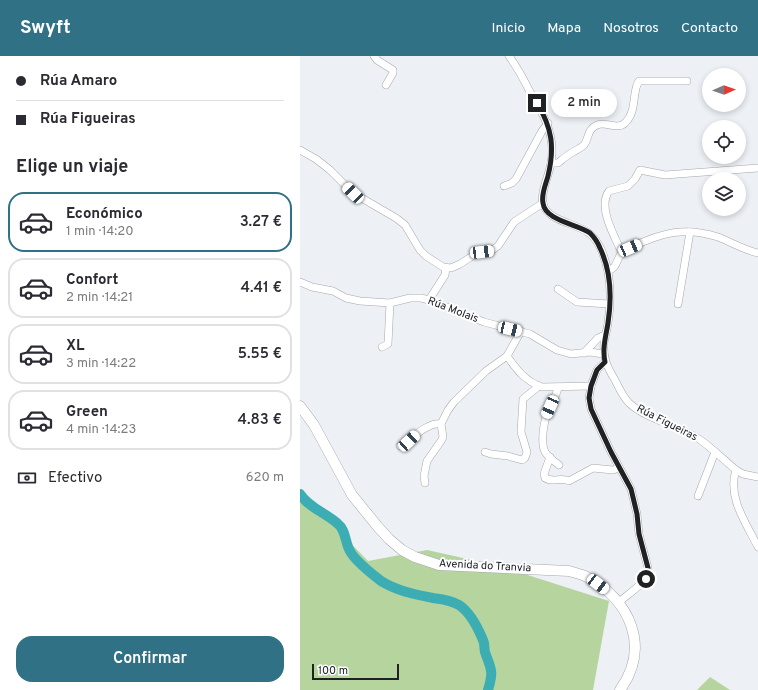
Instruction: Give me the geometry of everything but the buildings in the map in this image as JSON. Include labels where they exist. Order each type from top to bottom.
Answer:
[{"type":"main road","name":"Avenida do Tranvia","points":[[300,406],[314,425],[352,495],[378,527],[402,550],[415,557],[439,565],[569,571],[585,576],[610,592],[619,602],[630,622],[635,647],[630,673],[620,690]]},
{"type":"street","points":[[374,56],[393,70],[393,73],[386,84]]},
{"type":"street","points":[[300,150],[320,162],[357,196],[396,218],[405,225],[420,250],[443,268],[451,268],[460,264],[474,254],[491,251],[498,246],[514,222],[543,203],[543,195],[551,163],[552,145],[548,123],[509,56]]},
{"type":"street","points":[[551,163],[558,163],[571,152],[583,146],[589,132],[598,124],[622,126],[626,123],[634,107],[636,85],[639,81],[687,81]]},
{"type":"street","points":[[504,186],[512,183],[516,179],[548,123]]},
{"type":"street","points":[[622,253],[605,213],[607,195],[609,190],[628,186],[635,179],[640,170],[665,175],[758,168]]},
{"type":"street","name":"Rúa Figueiras","points":[[543,203],[544,208],[551,215],[590,233],[596,239],[600,248],[610,279],[608,322],[603,354],[605,362],[624,396],[630,403],[642,412],[683,430],[698,439],[736,470],[743,474],[758,477]]},
{"type":"street","points":[[608,270],[615,268],[622,253],[630,248],[664,234],[674,232],[690,232],[718,238],[751,252],[758,253]]},
{"type":"street","points":[[678,304],[690,232]]},
{"type":"street","points":[[429,300],[445,275],[446,268]]},
{"type":"street","name":"Rúa Molais","points":[[300,282],[312,287],[333,291],[353,300],[390,303],[410,298],[421,298],[484,322],[530,334],[557,350],[571,354],[603,354]]},
{"type":"street","points":[[558,289],[577,302],[609,304]]},
{"type":"street","points":[[382,347],[388,344],[390,303]]},
{"type":"street","points":[[425,483],[424,476],[428,461],[442,437],[441,424],[454,402],[486,371],[507,356],[521,331]]},
{"type":"street","points":[[584,353],[595,341],[605,335]]},
{"type":"street","points":[[507,356],[518,372],[539,386],[591,386]]},
{"type":"street","points":[[605,362],[597,370],[591,386],[589,398],[591,409],[619,468],[627,480],[634,499],[639,534],[648,568],[646,579],[619,602]]},
{"type":"street","points":[[484,452],[522,460],[525,458],[527,452],[522,432],[523,398],[539,386]]},
{"type":"street","points":[[558,387],[558,392],[546,414],[544,425],[544,444],[546,453],[559,465]]},
{"type":"street","points":[[400,446],[409,441],[418,433],[437,423],[441,424]]},
{"type":"street","points":[[698,496],[715,452]]},
{"type":"street","points":[[550,457],[544,474],[545,478],[549,481],[564,479],[570,480],[596,468],[613,470],[619,468]]},
{"type":"street","points":[[736,470],[734,482],[736,502],[758,547]]},
{"type":"green space","points":[[300,491],[368,561],[427,550],[499,566],[609,601],[593,690],[300,690]]},
{"type":"green space","points":[[710,677],[730,690],[697,690]]},
{"type":"waterway","points":[[300,494],[308,503],[341,527],[352,555],[381,581],[406,592],[453,602],[467,612],[476,625],[484,642],[485,652],[491,670],[488,690]]},
{"type":"route","points":[[537,103],[548,123],[552,145],[551,163],[543,195],[544,208],[551,215],[590,233],[596,239],[608,270],[610,279],[610,296],[603,354],[605,362],[597,370],[593,379],[589,398],[591,409],[619,468],[631,489],[637,514],[639,534],[648,568],[646,579]]}]
